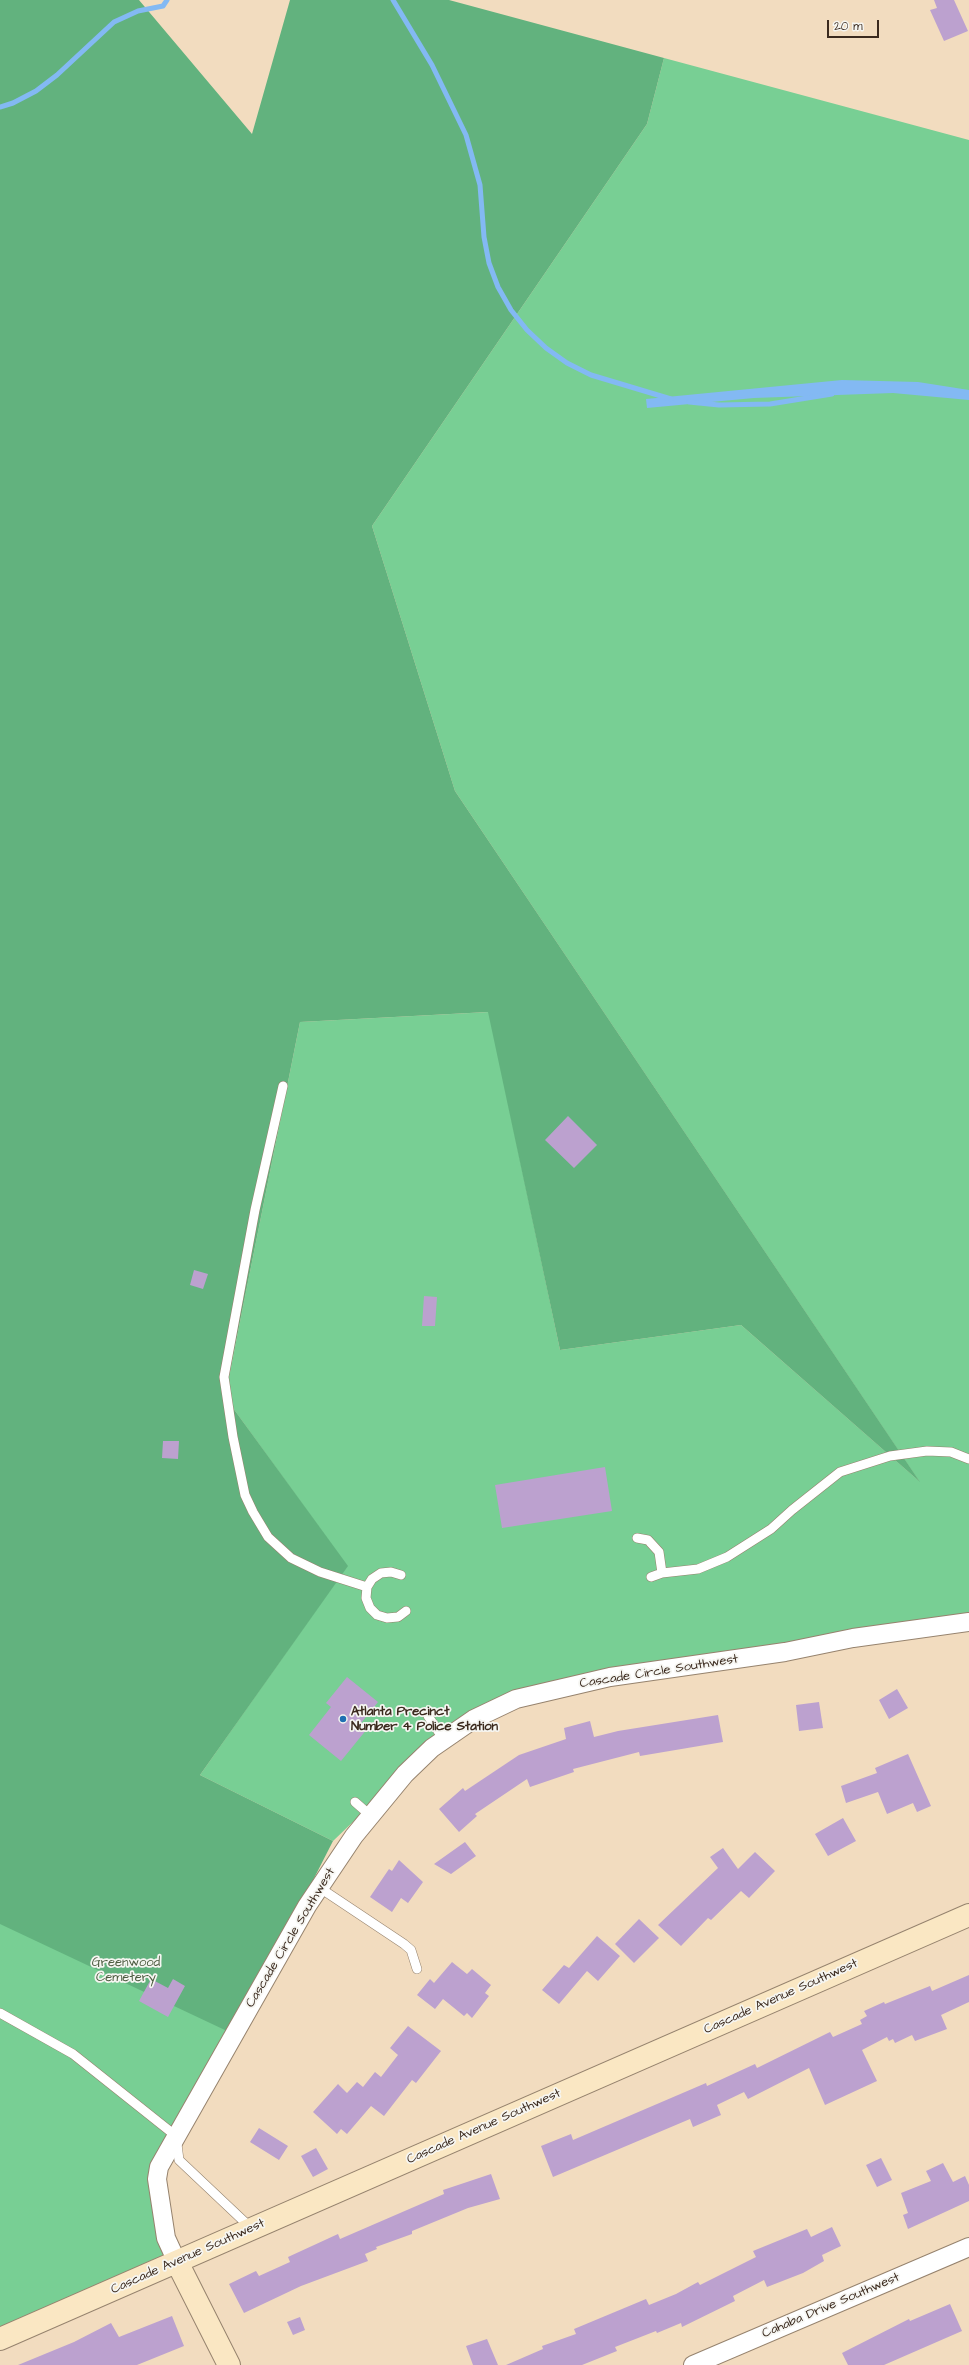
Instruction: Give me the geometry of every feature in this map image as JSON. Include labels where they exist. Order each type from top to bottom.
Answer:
[{"type":"main road","name":"Cascade Avenue Southwest","points":[[0,2339],[969,1915]]},
{"type":"main road","points":[[177,2262],[229,2365]]},
{"type":"street","name":"Cascade Circle Southwest","points":[[177,2262],[166,2238],[158,2179],[159,2167],[320,1888],[354,1836],[405,1774],[432,1748],[474,1719],[516,1700],[610,1677],[784,1652],[853,1638],[969,1622]]},
{"type":"street","name":"Cahaba Drive Southwest","points":[[693,2365],[969,2247]]},
{"type":"lane","points":[[283,1086],[255,1210],[224,1377],[233,1436],[245,1495],[268,1537],[291,1558],[320,1572],[367,1587]]},
{"type":"lane","points":[[651,1578],[662,1573],[698,1569],[727,1557],[771,1529],[792,1510],[840,1472],[890,1456],[927,1451],[951,1452],[969,1459]]},
{"type":"lane","points":[[637,1538],[648,1540],[658,1552],[662,1573]]},
{"type":"lane","points":[[401,1575],[391,1572],[381,1573],[372,1579],[367,1587],[366,1598],[370,1608],[377,1615],[387,1618],[398,1617],[406,1611]]},
{"type":"lane","points":[[428,1716],[444,1740]]},
{"type":"lane","points":[[355,1802],[371,1816]]},
{"type":"lane","points":[[320,1888],[404,1944],[411,1950],[417,1969]]},
{"type":"lane","points":[[0,2013],[73,2054],[176,2136],[179,2160],[251,2229]]},
{"type":"green space","points":[[0,0],[139,0],[252,134],[290,0],[449,0],[664,58],[647,124],[372,526],[455,791],[920,1482],[741,1325],[560,1350],[488,1012],[300,1022],[225,1397],[348,1566],[200,1775],[333,1841],[278,1949],[227,2031],[0,1924]]},
{"type":"green space","points":[[664,58],[969,140],[969,1623],[544,1694],[428,1750],[333,1841],[200,1775],[347,1566],[225,1397],[300,1022],[489,1012],[560,1350],[741,1325],[919,1481],[455,791],[372,526],[647,124]]},
{"type":"green space","name":"Greenwood Cemetery","points":[[0,1364],[267,1977],[159,2167],[177,2262],[0,2339]]},
{"type":"water","points":[[842,380],[918,382],[969,390],[969,400],[893,393],[754,398],[647,408],[646,399]]},
{"type":"building","points":[[934,0],[954,0],[968,31],[944,41],[930,10],[937,8]]},
{"type":"building","points":[[568,1116],[597,1145],[574,1168],[545,1140]]},
{"type":"building","points":[[194,1270],[208,1274],[203,1289],[190,1285]]},
{"type":"building","points":[[424,1296],[437,1297],[435,1326],[422,1326]]},
{"type":"building","points":[[163,1441],[179,1441],[178,1459],[162,1458]]},
{"type":"building","points":[[605,1467],[612,1511],[502,1528],[495,1485]]},
{"type":"building","points":[[347,1677],[378,1702],[361,1723],[367,1729],[341,1761],[309,1735],[331,1707],[326,1703]]},
{"type":"building","points":[[897,1689],[908,1708],[889,1719],[879,1700]]},
{"type":"building","points":[[819,1702],[823,1728],[799,1731],[796,1705]]},
{"type":"building","points":[[718,1715],[723,1742],[640,1756],[639,1752],[573,1769],[574,1772],[530,1787],[527,1779],[475,1814],[477,1816],[459,1832],[439,1809],[463,1788],[465,1791],[519,1755],[566,1739],[564,1728],[590,1721],[594,1737],[618,1731]]},
{"type":"building","points":[[908,1754],[931,1806],[917,1812],[913,1803],[887,1814],[878,1792],[846,1803],[841,1786],[877,1773],[875,1768]]},
{"type":"building","points":[[843,1818],[856,1841],[828,1856],[815,1834]]},
{"type":"building","points":[[465,1842],[476,1856],[451,1874],[434,1864]]},
{"type":"building","points":[[723,1848],[738,1869],[755,1852],[775,1871],[749,1898],[741,1891],[711,1920],[708,1918],[681,1946],[658,1925],[718,1868],[710,1857]]},
{"type":"building","points":[[399,1860],[423,1882],[408,1903],[401,1898],[392,1912],[370,1897],[389,1869],[392,1871]]},
{"type":"building","points":[[639,1919],[659,1938],[634,1963],[615,1944]]},
{"type":"building","points":[[597,1936],[620,1956],[598,1981],[587,1971],[559,2004],[542,1990],[564,1965],[569,1968]]},
{"type":"building","points":[[452,1962],[467,1974],[472,1969],[491,1985],[485,1993],[489,1996],[472,2018],[467,2013],[464,2016],[443,1999],[435,2009],[417,1995],[430,1979],[434,1983]]},
{"type":"building","points":[[969,1975],[969,2002],[941,2015],[947,2029],[915,2041],[912,2035],[895,2043],[893,2039],[889,2041],[887,2037],[862,2050],[877,2081],[825,2105],[809,2068],[748,2099],[744,2092],[717,2105],[721,2115],[693,2127],[690,2119],[553,2177],[541,2146],[571,2134],[573,2140],[706,2083],[707,2086],[755,2064],[757,2068],[830,2032],[833,2037],[862,2024],[860,2020],[867,2016],[864,2011],[884,2002],[885,2004],[930,1986],[932,1991]]},
{"type":"building","points":[[151,1979],[168,1988],[173,1979],[185,1986],[168,2017],[139,2001]]},
{"type":"building","points":[[408,2026],[441,2051],[416,2083],[412,2080],[384,2116],[371,2106],[347,2134],[341,2129],[337,2134],[313,2112],[338,2084],[347,2093],[357,2082],[363,2087],[375,2072],[381,2077],[398,2055],[390,2048]]},
{"type":"building","points":[[259,2128],[288,2146],[279,2160],[250,2142]]},
{"type":"building","points":[[316,2148],[328,2169],[313,2177],[301,2156]]},
{"type":"building","points":[[881,2158],[892,2180],[877,2187],[866,2165]]},
{"type":"building","points":[[943,2163],[953,2182],[965,2176],[969,2185],[969,2201],[908,2229],[903,2215],[908,2213],[901,2193],[931,2181],[926,2171]]},
{"type":"building","points":[[491,2174],[500,2199],[468,2208],[412,2231],[412,2234],[376,2247],[377,2249],[365,2254],[368,2261],[301,2286],[244,2313],[229,2284],[256,2271],[259,2276],[290,2262],[288,2257],[338,2234],[340,2239],[444,2194],[443,2190]]},
{"type":"building","points":[[832,2227],[841,2246],[822,2255],[824,2261],[803,2273],[767,2287],[764,2280],[733,2296],[735,2301],[682,2327],[681,2323],[657,2333],[656,2331],[615,2347],[617,2351],[582,2365],[506,2365],[543,2349],[542,2346],[576,2334],[574,2329],[646,2299],[649,2305],[676,2294],[698,2282],[700,2285],[756,2257],[753,2251],[807,2229],[811,2237]]},
{"type":"building","points":[[950,2304],[962,2331],[884,2365],[848,2365],[842,2353],[909,2319],[910,2321]]},
{"type":"building","points":[[172,2316],[184,2346],[137,2365],[18,2365],[74,2342],[111,2323],[119,2337]]},
{"type":"building","points":[[300,2317],[305,2330],[293,2335],[287,2322]]},
{"type":"building","points":[[487,2339],[498,2365],[473,2365],[466,2346]]},
{"type":"waterway","points":[[0,107],[13,103],[36,91],[57,75],[114,22],[138,11],[163,6],[167,0]]},
{"type":"waterway","points":[[393,0],[432,65],[466,135],[480,185],[484,237],[489,263],[498,287],[511,310],[527,330],[546,348],[567,363],[591,375],[671,399]]},
{"type":"waterway","points":[[689,402],[719,405],[770,404],[832,394]]},
{"type":"place","name":"Atlanta Precinct Number 4 Police Station","points":[[343,1719]]}]
